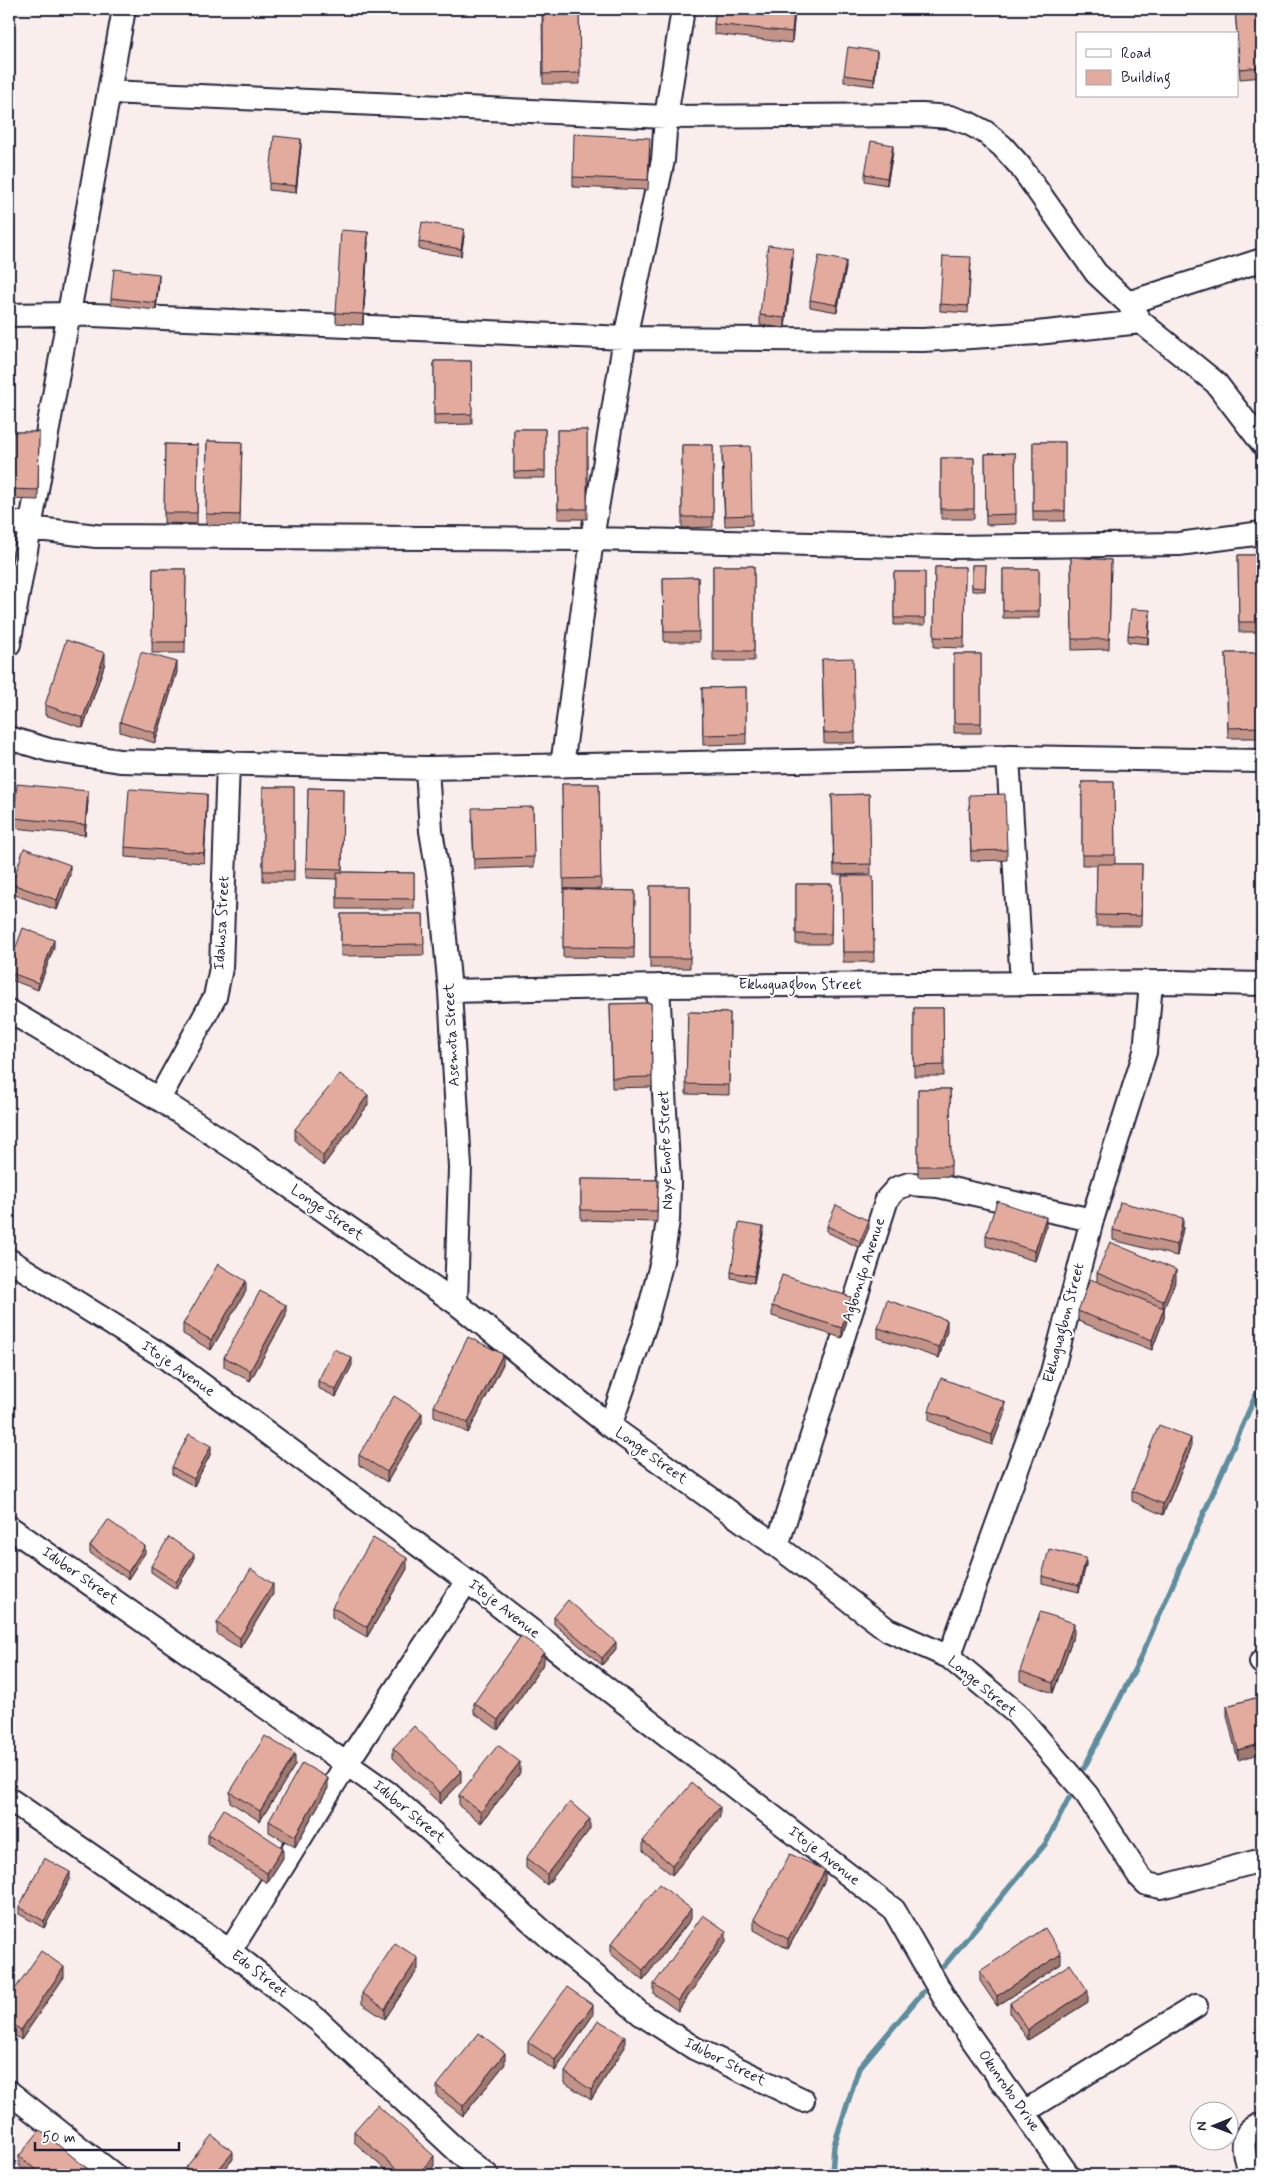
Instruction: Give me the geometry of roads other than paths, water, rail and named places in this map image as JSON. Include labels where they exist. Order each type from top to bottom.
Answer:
[{"type":"street","points":[[9,644],[19,526],[69,314],[124,9]]},
{"type":"street","points":[[562,766],[592,539],[625,338],[663,160],[666,117],[683,9]]},
{"type":"street","points":[[109,92],[666,117],[922,115],[950,117],[968,123],[985,132],[1002,146],[1020,166],[1096,273],[1128,303],[1141,322],[1216,383],[1262,443]]},
{"type":"street","points":[[1128,303],[1262,260]]},
{"type":"street","points":[[9,314],[69,314],[625,338],[923,340],[1037,333],[1141,322]]},
{"type":"street","points":[[19,526],[96,536],[592,539],[948,547],[1179,544],[1262,533]]},
{"type":"street","points":[[9,738],[49,750],[120,761],[427,768],[1008,757],[1262,761]]},
{"type":"street","points":[[1008,757],[1022,984]]},
{"type":"street","name":"Idahosa Street","points":[[159,1098],[215,997],[221,968],[228,762]]},
{"type":"street","name":"Asemota Street","points":[[427,768],[431,831],[440,885],[450,991],[460,1167],[456,1303]]},
{"type":"street","name":"Ekhoguagbon Street","points":[[949,1657],[1051,1376],[1092,1220],[1145,1052],[1151,982]]},
{"type":"street","name":"Ekhoguagbon Street","points":[[450,991],[658,986],[1151,982],[1262,984]]},
{"type":"street","name":"Naye Enofe Street","points":[[610,1426],[646,1322],[662,1261],[668,1220],[669,1182],[658,986]]},
{"type":"street","name":"Longe Street","points":[[9,1010],[159,1098],[456,1303],[610,1426],[777,1546],[888,1630],[949,1657],[1022,1720],[1087,1795],[1139,1876],[1147,1884],[1161,1887],[1262,1860]]},
{"type":"street","name":"Agbonifo Avenue","points":[[777,1546],[887,1199],[897,1188],[909,1184],[938,1186],[1092,1220]]},
{"type":"street","name":"Itoje Avenue","points":[[9,1260],[166,1358],[467,1581],[894,1910],[950,2008]]},
{"type":"street","name":"Idubor Street","points":[[9,1527],[388,1793],[559,1946],[640,2014],[694,2048],[803,2100]]},
{"type":"street","points":[[230,1951],[347,1763],[467,1581]]},
{"type":"street","name":"Edo Street","points":[[9,1799],[230,1951],[319,2021],[466,2159],[487,2175]]},
{"type":"street","points":[[1024,2112],[1196,2006]]},
{"type":"street","name":"Okunrobo Drive","points":[[950,2008],[1068,2175]]},
{"type":"street","points":[[9,2092],[114,2175]]},
{"type":"street","points":[[1250,2175],[1244,2151],[1244,2139],[1257,2126]]},
{"type":"waterway","points":[[1084,1768],[1140,1659],[1262,1381]]},
{"type":"waterway","points":[[944,1966],[1046,1843],[1069,1798]]},
{"type":"waterway","points":[[832,2175],[834,2145],[859,2068],[923,1992]]}]
